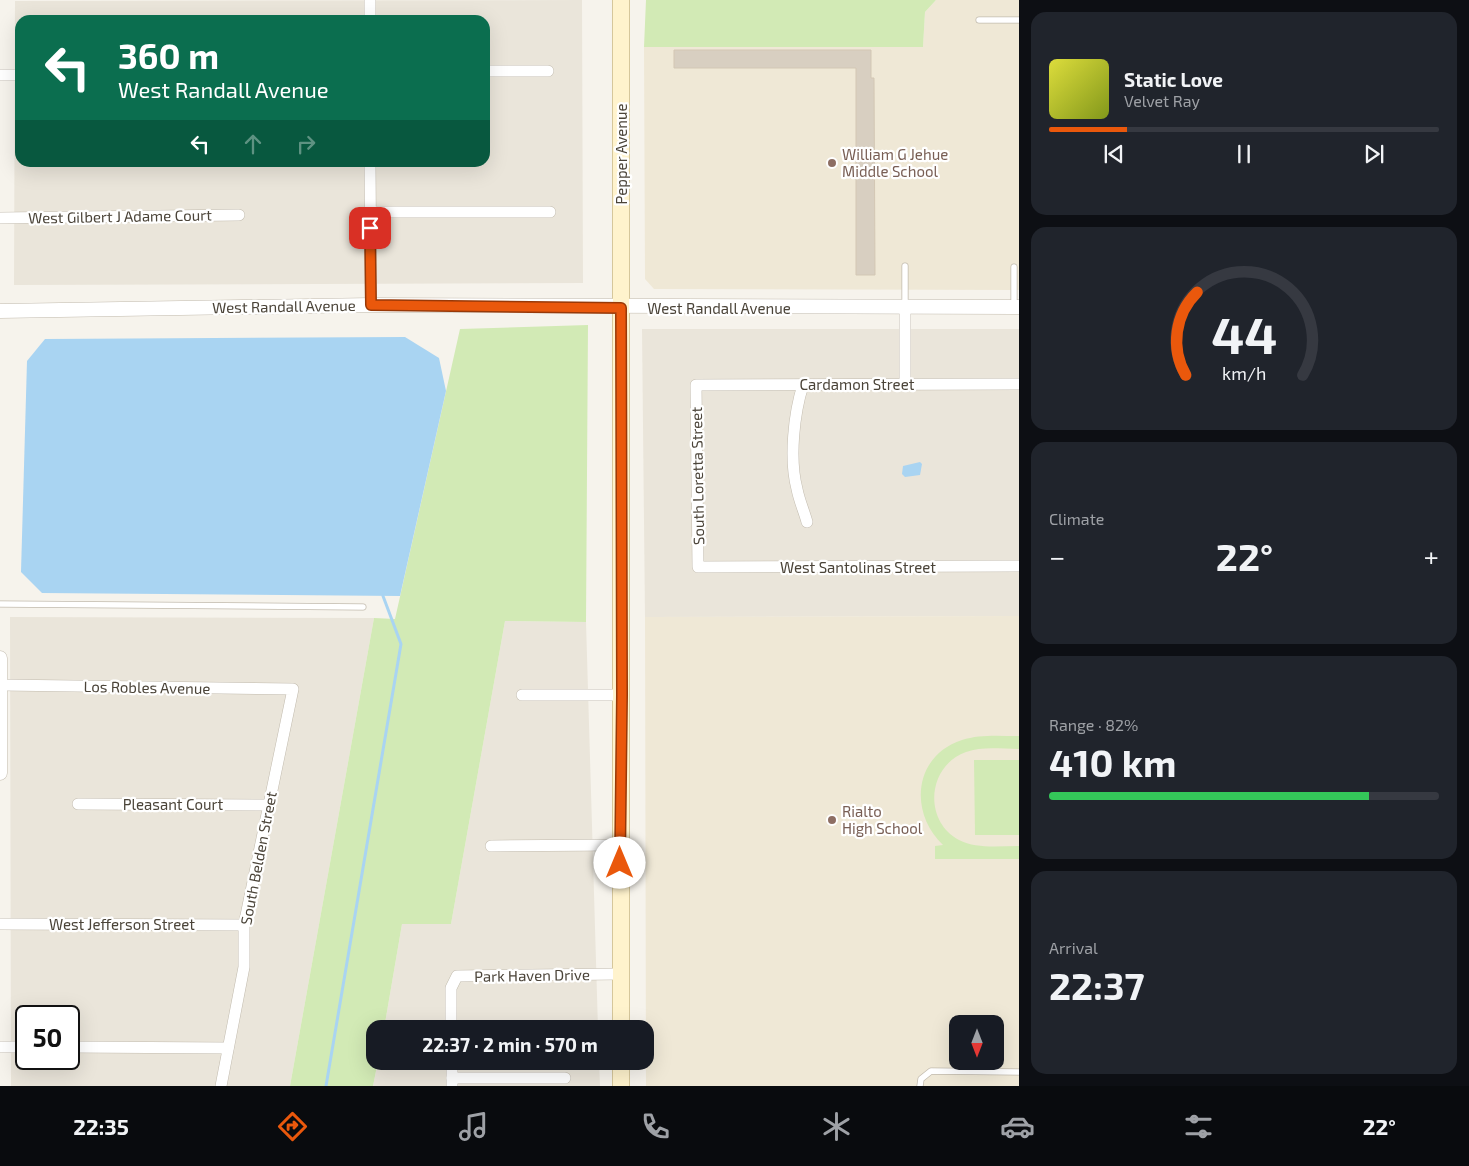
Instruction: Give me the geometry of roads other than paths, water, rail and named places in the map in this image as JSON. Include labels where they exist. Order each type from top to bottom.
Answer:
[{"type":"main road","name":"Pepper Avenue","points":[[621,0],[622,695],[619,845],[621,1020]]},
{"type":"main road","points":[[621,1070],[621,1086]]},
{"type":"street","points":[[370,0],[370,15]]},
{"type":"street","points":[[490,71],[548,72]]},
{"type":"street","points":[[0,75],[15,75]]},
{"type":"street","points":[[370,167],[371,305]]},
{"type":"street","points":[[370,212],[550,212]]},
{"type":"street","name":"West Gilbert J Adame Court","points":[[0,218],[239,215]]},
{"type":"street","name":"West Randall Avenue","points":[[0,311],[371,305],[621,308],[1017,307]]},
{"type":"street","points":[[905,308],[905,384]]},
{"type":"street","name":"Cardamon Street","points":[[696,385],[1019,384]]},
{"type":"street","name":"South Loretta Street","points":[[696,385],[698,567]]},
{"type":"street","points":[[803,385],[797,405],[794,440],[796,487],[807,522]]},
{"type":"street","name":"West Santolinas Street","points":[[698,567],[1019,566]]},
{"type":"street","points":[[0,658],[0,773]]},
{"type":"street","name":"Los Robles Avenue","points":[[1,685],[292,690]]},
{"type":"street","name":"South Belden Street","points":[[221,1086],[244,967],[244,925],[292,690]]},
{"type":"street","points":[[522,695],[622,695]]},
{"type":"street","name":"Pleasant Court","points":[[78,804],[268,805]]},
{"type":"street","points":[[491,846],[619,845]]},
{"type":"street","name":"West Jefferson Street","points":[[0,924],[244,925]]},
{"type":"street","name":"Park Haven Drive","points":[[451,1020],[451,988],[457,976],[620,974]]},
{"type":"street","points":[[0,1047],[15,1047]]},
{"type":"street","points":[[80,1047],[228,1048]]},
{"type":"street","points":[[452,1082],[565,1078]]},
{"type":"lane","points":[[979,20],[1019,20]]},
{"type":"lane","points":[[905,266],[905,308]]},
{"type":"lane","points":[[1014,266],[1017,307]]},
{"type":"lane","points":[[0,604],[363,607]]},
{"type":"lane","points":[[920,1086],[921,1079],[931,1071],[1019,1072]]},
{"type":"water","points":[[405,337],[439,358],[446,391],[400,596],[42,593],[21,572],[27,361],[45,339]]},
{"type":"water","points":[[920,462],[922,464],[920,475],[905,477],[902,474],[903,466]]},
{"type":"waterway","points":[[326,1086],[401,644],[383,596]]},
{"type":"place","name":"William G Jehue Middle School","points":[[832,163]]},
{"type":"place","name":"Rialto High School","points":[[832,820]]}]
